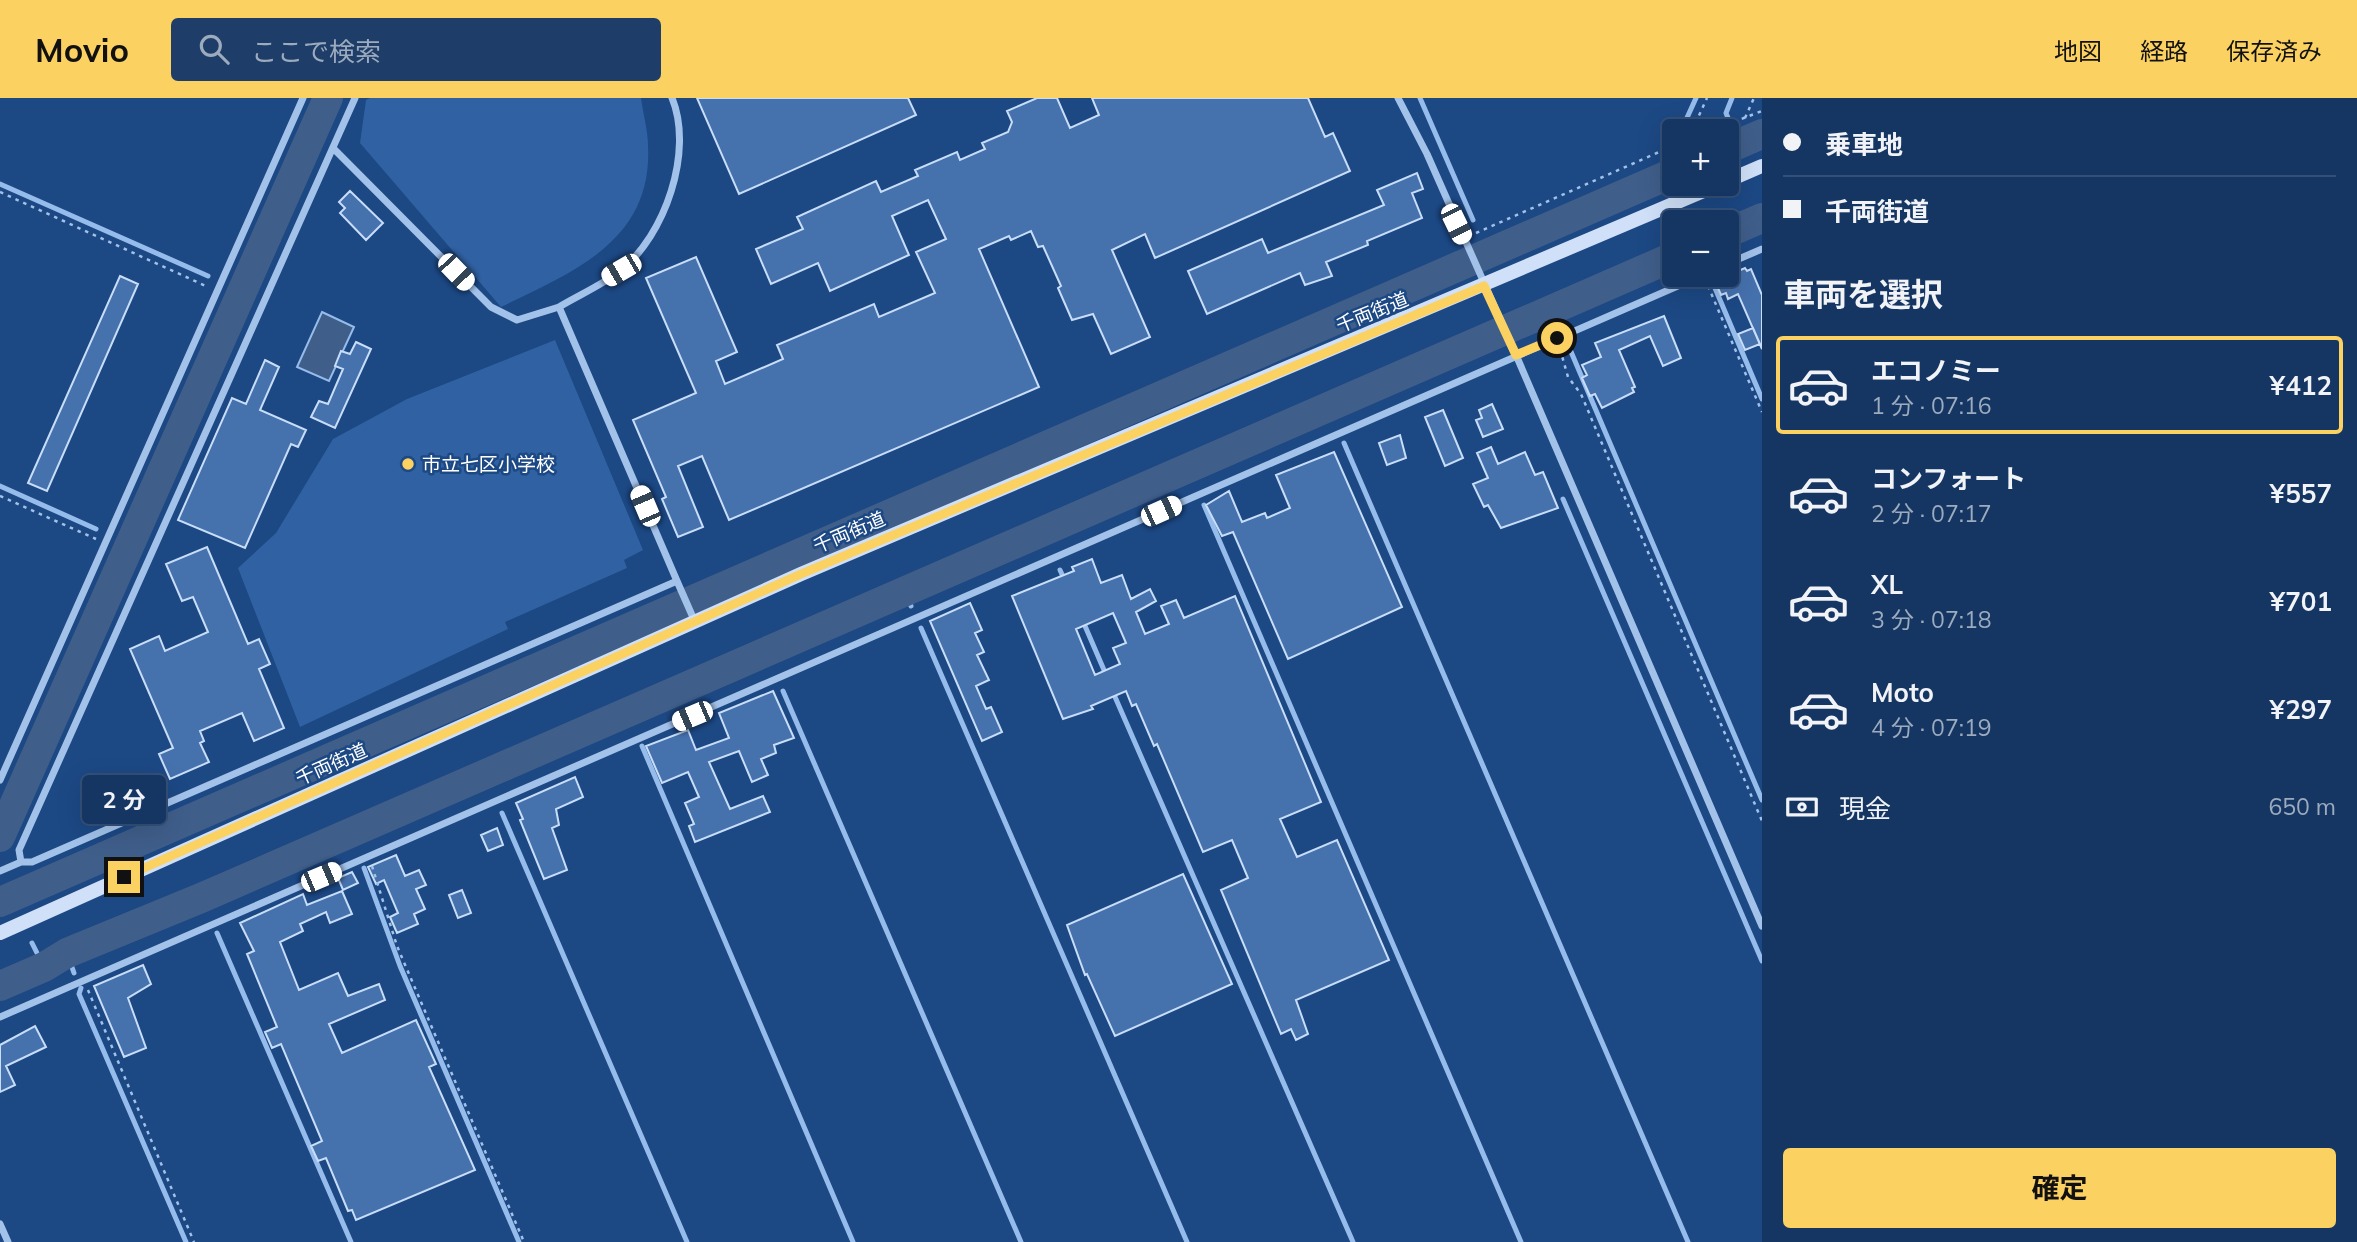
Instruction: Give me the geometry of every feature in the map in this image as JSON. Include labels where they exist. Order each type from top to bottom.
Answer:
[{"type":"street","points":[[0,780],[303,98]]},
{"type":"street","points":[[18,863],[19,850],[355,98]]},
{"type":"street","points":[[333,148],[491,307],[517,320],[559,306],[621,270],[648,238],[671,195],[681,154],[677,110],[672,98]]},
{"type":"street","points":[[1398,98],[1427,154],[1762,926]]},
{"type":"street","points":[[1739,176],[1762,166]]},
{"type":"street","name":"千両街道","points":[[0,933],[1007,485],[1487,293],[1694,196]]},
{"type":"street","points":[[1739,259],[1762,249]]},
{"type":"street","points":[[0,1017],[1514,353],[1557,338],[1675,287]]},
{"type":"street","points":[[559,306],[695,622]]},
{"type":"street","points":[[0,871],[18,863],[32,862],[677,581]]},
{"type":"street","points":[[0,1224],[8,1242]]},
{"type":"path","points":[[1697,119],[1707,98]]},
{"type":"path","points":[[1745,118],[1754,98]]},
{"type":"path","points":[[1739,120],[1762,111]]},
{"type":"path","points":[[1463,238],[1662,151]]},
{"type":"path","points":[[0,192],[217,291]]},
{"type":"path","points":[[1708,287],[1762,412]]},
{"type":"path","points":[[1557,338],[1568,377],[1581,394],[1762,821]]},
{"type":"path","points":[[0,496],[105,543]]},
{"type":"path","points":[[369,856],[397,946],[524,1242]]},
{"type":"path","points":[[84,980],[194,1242]]},
{"type":"shaded area","points":[[641,98],[648,146],[646,179],[637,206],[623,229],[603,249],[580,266],[501,307],[360,143],[366,100]]},
{"type":"shaded area","points":[[322,312],[354,327],[329,381],[297,367]]},
{"type":"shaded area","points":[[555,340],[643,550],[624,560],[627,568],[505,622],[508,629],[300,727],[238,568],[276,533],[333,439],[407,399]]},
{"type":"building","points":[[697,98],[908,98],[916,115],[739,194]]},
{"type":"building","points":[[1037,98],[1057,98],[1070,128],[1099,115],[1092,98],[1308,98],[1325,137],[1333,133],[1350,171],[1155,258],[1145,234],[1112,250],[1150,337],[1111,354],[1093,314],[1072,320],[1058,288],[1061,286],[1043,246],[1038,247],[1031,231],[1011,240],[1009,236],[979,249],[1039,387],[729,520],[702,456],[678,466],[703,527],[678,537],[662,499],[666,497],[633,420],[696,393],[646,278],[696,257],[737,352],[716,361],[725,384],[783,359],[777,345],[874,304],[879,317],[935,293],[916,252],[946,239],[928,200],[892,216],[909,255],[830,291],[818,263],[771,284],[756,249],[803,229],[797,217],[876,181],[881,192],[918,176],[915,170],[957,152],[960,160],[985,149],[982,143],[1008,132],[1012,122],[1007,111]]},
{"type":"building","points":[[1417,173],[1423,189],[1412,193],[1422,218],[1326,262],[1332,276],[1305,285],[1300,273],[1207,314],[1188,271],[1262,239],[1268,253],[1384,205],[1377,190]]},
{"type":"building","points":[[350,191],[383,223],[366,240],[340,213],[345,208],[339,202]]},
{"type":"building","points":[[1751,269],[1762,295],[1762,349],[1738,294],[1728,299],[1726,293],[1721,295],[1718,287],[1739,287],[1739,271]]},
{"type":"building","points":[[120,276],[138,284],[47,491],[28,483]]},
{"type":"building","points":[[1664,316],[1681,358],[1663,366],[1650,336],[1619,350],[1635,387],[1632,388],[1634,392],[1602,408],[1595,394],[1590,396],[1582,378],[1587,375],[1582,365],[1601,357],[1595,343]]},
{"type":"building","points":[[1753,328],[1760,344],[1745,350],[1738,334]]},
{"type":"building","points":[[356,342],[371,349],[335,428],[311,417],[319,401],[328,404],[343,369],[335,366],[341,351],[350,354]]},
{"type":"building","points":[[265,360],[279,367],[260,410],[306,430],[298,447],[291,444],[245,548],[178,520],[232,398],[246,404]]},
{"type":"building","points":[[1492,404],[1503,429],[1483,437],[1476,420],[1482,418],[1479,410]]},
{"type":"building","points":[[1443,410],[1463,458],[1445,466],[1425,417]]},
{"type":"building","points":[[1400,435],[1406,458],[1387,465],[1379,443]]},
{"type":"building","points":[[1491,447],[1498,464],[1525,452],[1535,475],[1543,472],[1558,508],[1501,528],[1488,505],[1484,507],[1473,484],[1488,478],[1477,453]]},
{"type":"building","points":[[1334,452],[1402,607],[1288,659],[1233,532],[1222,536],[1206,505],[1229,491],[1242,522],[1265,513],[1267,518],[1290,508],[1276,475]]},
{"type":"building","points":[[207,547],[248,644],[259,639],[270,664],[259,669],[284,728],[254,741],[242,713],[200,731],[204,741],[200,743],[209,762],[170,779],[159,754],[173,748],[130,649],[159,636],[165,651],[208,632],[193,597],[182,601],[166,564]]},
{"type":"building","points":[[1092,559],[1101,583],[1122,575],[1131,599],[1150,589],[1156,601],[1136,612],[1145,634],[1169,624],[1161,606],[1176,600],[1184,618],[1235,596],[1321,802],[1280,819],[1297,857],[1337,840],[1389,960],[1296,1000],[1308,1034],[1296,1040],[1291,1029],[1281,1034],[1221,890],[1248,878],[1232,840],[1203,852],[1157,744],[1154,746],[1136,704],[1132,706],[1126,691],[1091,706],[1093,709],[1063,719],[1012,596],[1074,571],[1072,567]],"holes":[[[1113,613],[1126,643],[1113,648],[1120,664],[1095,675],[1076,629]]]},
{"type":"building","points":[[970,603],[982,630],[975,633],[984,652],[977,655],[989,680],[976,686],[986,709],[991,707],[1002,732],[982,741],[930,621]]},
{"type":"building","points":[[773,691],[794,738],[774,745],[776,753],[761,759],[768,775],[752,782],[739,751],[709,762],[730,809],[763,796],[770,812],[695,842],[689,826],[694,824],[685,803],[699,797],[688,772],[662,783],[646,746],[688,730],[696,750],[729,738],[719,713]]},
{"type":"building","points":[[575,777],[583,797],[556,809],[559,825],[552,828],[567,870],[544,879],[520,820],[523,819],[516,803]]},
{"type":"building","points":[[124,791],[129,792],[135,805],[103,819],[97,806]]},
{"type":"building","points":[[497,828],[503,845],[488,851],[481,835]]},
{"type":"building","points":[[396,855],[405,876],[419,870],[426,885],[416,889],[425,909],[414,914],[418,924],[397,933],[390,917],[398,913],[384,880],[376,884],[368,867]]},
{"type":"building","points":[[352,872],[358,883],[343,890],[338,878]]},
{"type":"building","points":[[1183,874],[1232,984],[1115,1036],[1087,974],[1085,975],[1067,925]]},
{"type":"building","points":[[462,890],[471,913],[458,918],[449,895]]},
{"type":"building","points":[[342,891],[352,914],[330,923],[326,912],[300,924],[303,931],[280,942],[299,990],[338,973],[348,996],[379,984],[385,1000],[329,1024],[342,1053],[416,1020],[436,1064],[429,1067],[475,1170],[356,1220],[352,1210],[348,1211],[326,1158],[318,1161],[311,1146],[322,1141],[281,1044],[272,1048],[265,1032],[277,1027],[247,954],[254,951],[240,923],[303,894],[307,905]]},
{"type":"building","points":[[143,965],[151,984],[128,998],[146,1048],[124,1057],[94,986]]},
{"type":"building","points":[[35,1026],[46,1047],[6,1066],[15,1085],[0,1092],[0,1045]]},
{"type":"waterway","points":[[0,837],[328,98]]},
{"type":"waterway","points":[[1420,98],[1473,220]]},
{"type":"waterway","points":[[1686,119],[1696,98]]},
{"type":"waterway","points":[[1728,118],[1726,113],[1732,98]]},
{"type":"waterway","points":[[1739,144],[1762,134]]},
{"type":"waterway","points":[[0,902],[1662,178]]},
{"type":"waterway","points":[[0,184],[208,276]]},
{"type":"waterway","points":[[1739,228],[1762,218]]},
{"type":"waterway","points":[[0,986],[44,967],[67,953],[201,898],[1662,262]]},
{"type":"waterway","points":[[1715,287],[1762,399]]},
{"type":"waterway","points":[[231,288],[242,293]]},
{"type":"waterway","points":[[1553,309],[1556,316]]},
{"type":"waterway","points":[[1569,347],[1762,800]]},
{"type":"waterway","points":[[1328,407],[1330,413]]},
{"type":"waterway","points":[[1344,443],[1688,1242]]},
{"type":"waterway","points":[[1188,468],[1191,476]]},
{"type":"waterway","points":[[0,486],[96,529]]},
{"type":"waterway","points":[[1563,499],[1762,961]]},
{"type":"waterway","points":[[1204,505],[1521,1242]]},
{"type":"waterway","points":[[1044,530],[1047,537]]},
{"type":"waterway","points":[[124,541],[130,544]]},
{"type":"waterway","points":[[1060,570],[1065,581]]},
{"type":"waterway","points":[[905,591],[911,606]]},
{"type":"waterway","points":[[1082,619],[1107,677]]},
{"type":"waterway","points":[[921,628],[1187,1242]]},
{"type":"waterway","points":[[766,652],[769,658]]},
{"type":"waterway","points":[[1112,690],[1353,1242]]},
{"type":"waterway","points":[[783,691],[1021,1242]]},
{"type":"waterway","points":[[628,712],[629,717]]},
{"type":"waterway","points":[[642,746],[853,1242]]},
{"type":"waterway","points":[[486,774],[488,779]]},
{"type":"waterway","points":[[11,789],[20,792]]},
{"type":"waterway","points":[[502,813],[687,1242]]},
{"type":"waterway","points":[[351,832],[354,840]]},
{"type":"waterway","points":[[364,868],[400,966],[519,1242]]},
{"type":"waterway","points":[[11,897],[14,903]]},
{"type":"waterway","points":[[201,898],[204,906]]},
{"type":"waterway","points":[[217,933],[351,1242]]},
{"type":"waterway","points":[[32,943],[44,967]]},
{"type":"waterway","points":[[67,953],[74,973]]},
{"type":"waterway","points":[[81,988],[79,994],[186,1242]]},
{"type":"place","name":"市立七区小学校","points":[[408,464]]},
{"type":"route","points":[[124,877],[801,574],[1032,474],[1484,286],[1516,355],[1557,338]]}]
